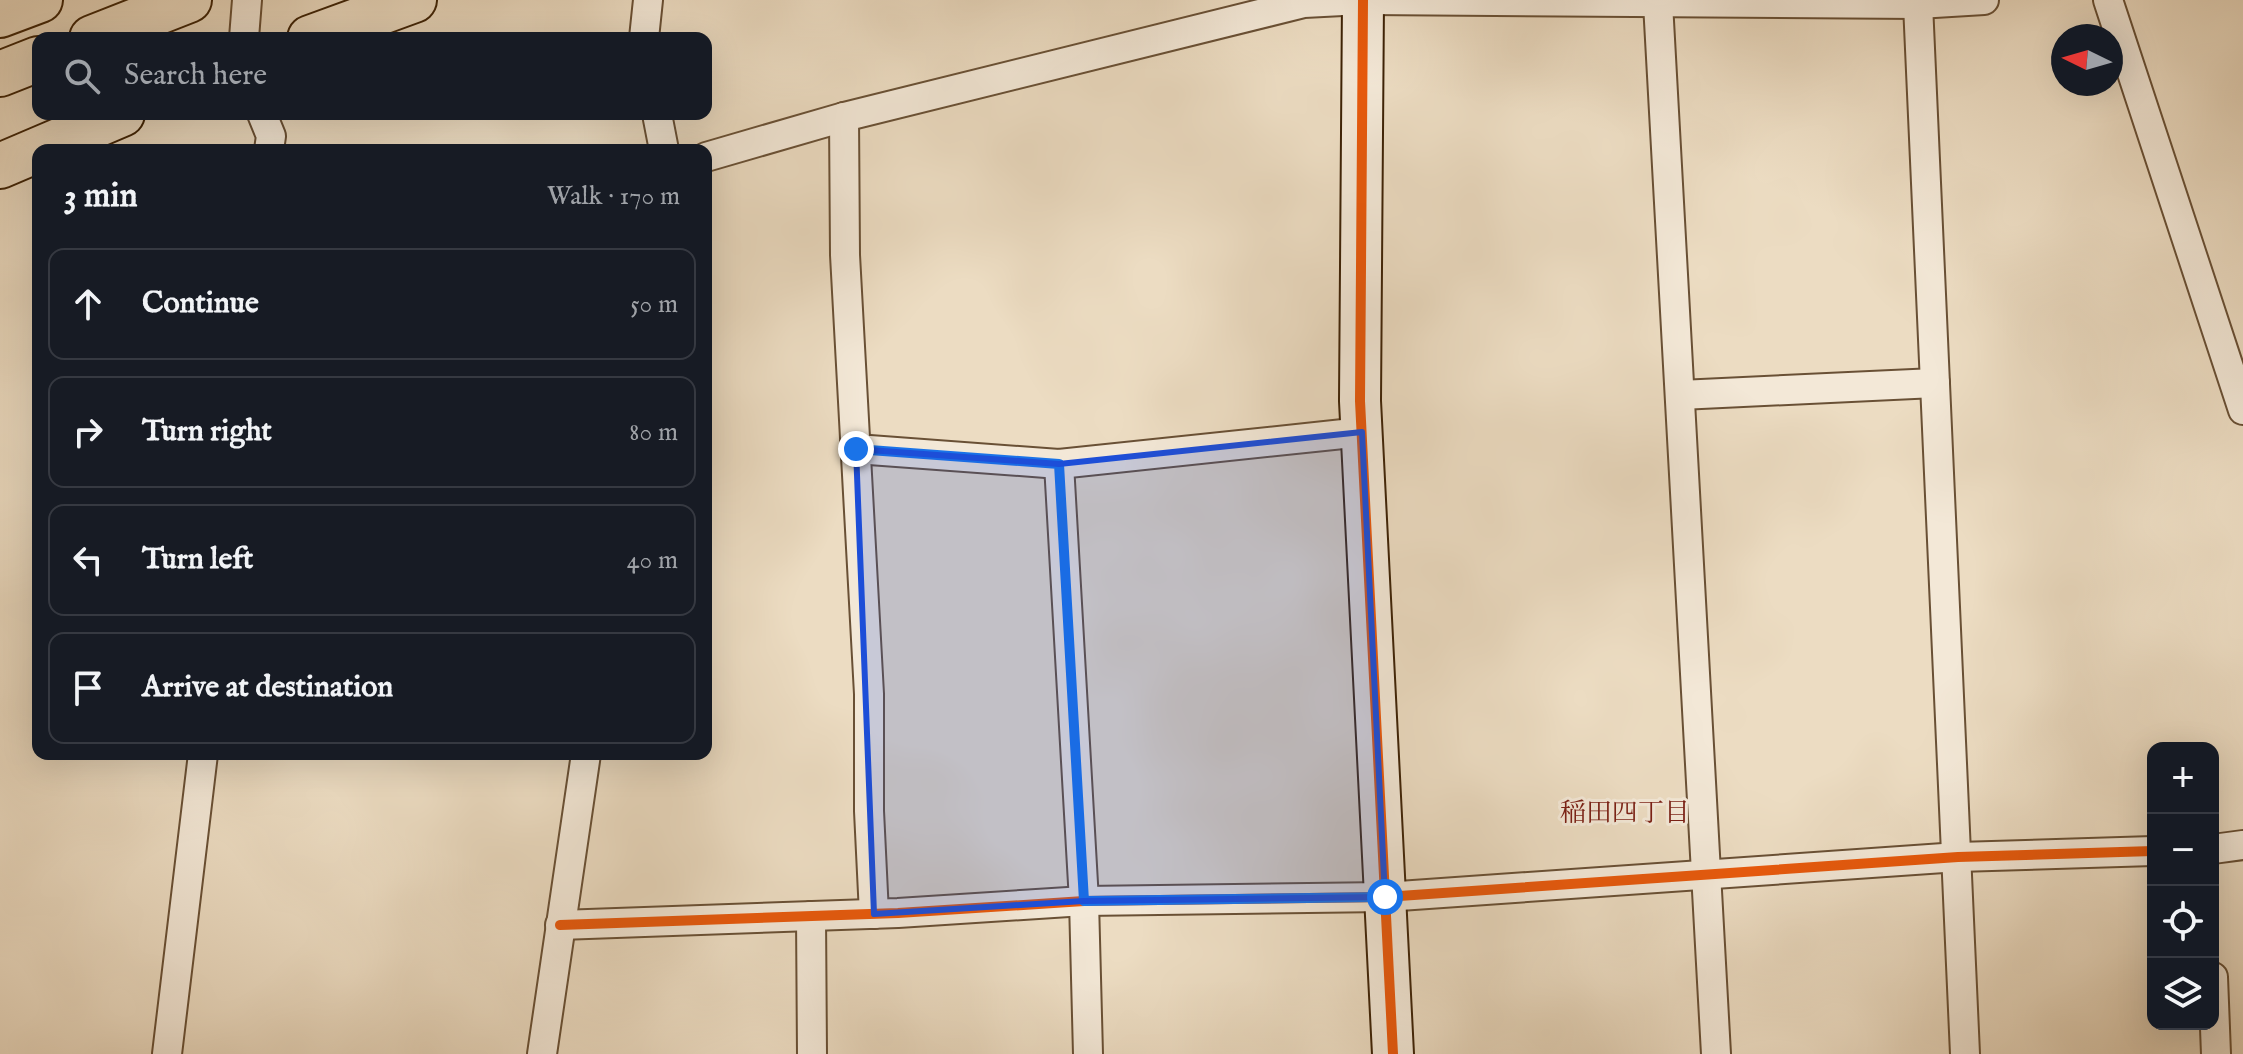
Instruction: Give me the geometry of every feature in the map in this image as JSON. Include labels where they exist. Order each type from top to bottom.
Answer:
[{"type":"highway","points":[[0,15],[40,0]]},
{"type":"highway","points":[[107,32],[189,0]]},
{"type":"highway","points":[[326,32],[414,0]]},
{"type":"highway","points":[[0,74],[32,61]]},
{"type":"highway","points":[[52,144],[108,120]]},
{"type":"highway","points":[[0,166],[32,152]]},
{"type":"street","points":[[244,32],[247,0]]},
{"type":"street","points":[[645,32],[648,0]]},
{"type":"street","points":[[1364,0],[1362,432],[1393,1054]]},
{"type":"street","points":[[712,155],[844,117],[1304,3],[1364,0],[1918,4],[1984,0]]},
{"type":"street","points":[[2108,0],[2243,410]]},
{"type":"street","points":[[1658,3],[1716,1054]]},
{"type":"street","points":[[1918,4],[1965,1054]]},
{"type":"street","points":[[844,117],[845,255],[869,694],[869,811],[874,914]]},
{"type":"street","points":[[264,120],[271,136],[270,144]]},
{"type":"street","points":[[658,120],[663,144]]},
{"type":"street","points":[[1680,395],[1935,383]]},
{"type":"street","points":[[856,449],[1059,464],[1362,432]]},
{"type":"street","points":[[1059,464],[1084,901],[1088,1054]]},
{"type":"street","points":[[167,1054],[202,760]]},
{"type":"street","points":[[542,1054],[585,760]]},
{"type":"street","points":[[2219,848],[2243,845]]},
{"type":"street","points":[[560,925],[874,914],[1084,901],[1385,897],[1958,857],[2147,851]]},
{"type":"street","points":[[811,916],[812,1054]]},
{"type":"street","points":[[2215,1030],[2216,1054]]},
{"type":"highlighted area","points":[[1362,432],[1385,897],[1084,901],[874,914],[856,449],[1059,464]]},
{"type":"cycle path","points":[[1363,0],[1360,401],[1393,1054]]},
{"type":"cycle path","points":[[560,925],[898,913],[1084,901],[1385,897],[1958,857],[2147,851]]},
{"type":"district","name":"稲田四丁目","points":[[1625,812]]},
{"type":"route","points":[[856,449],[1059,464],[1084,901],[1385,897]]}]
